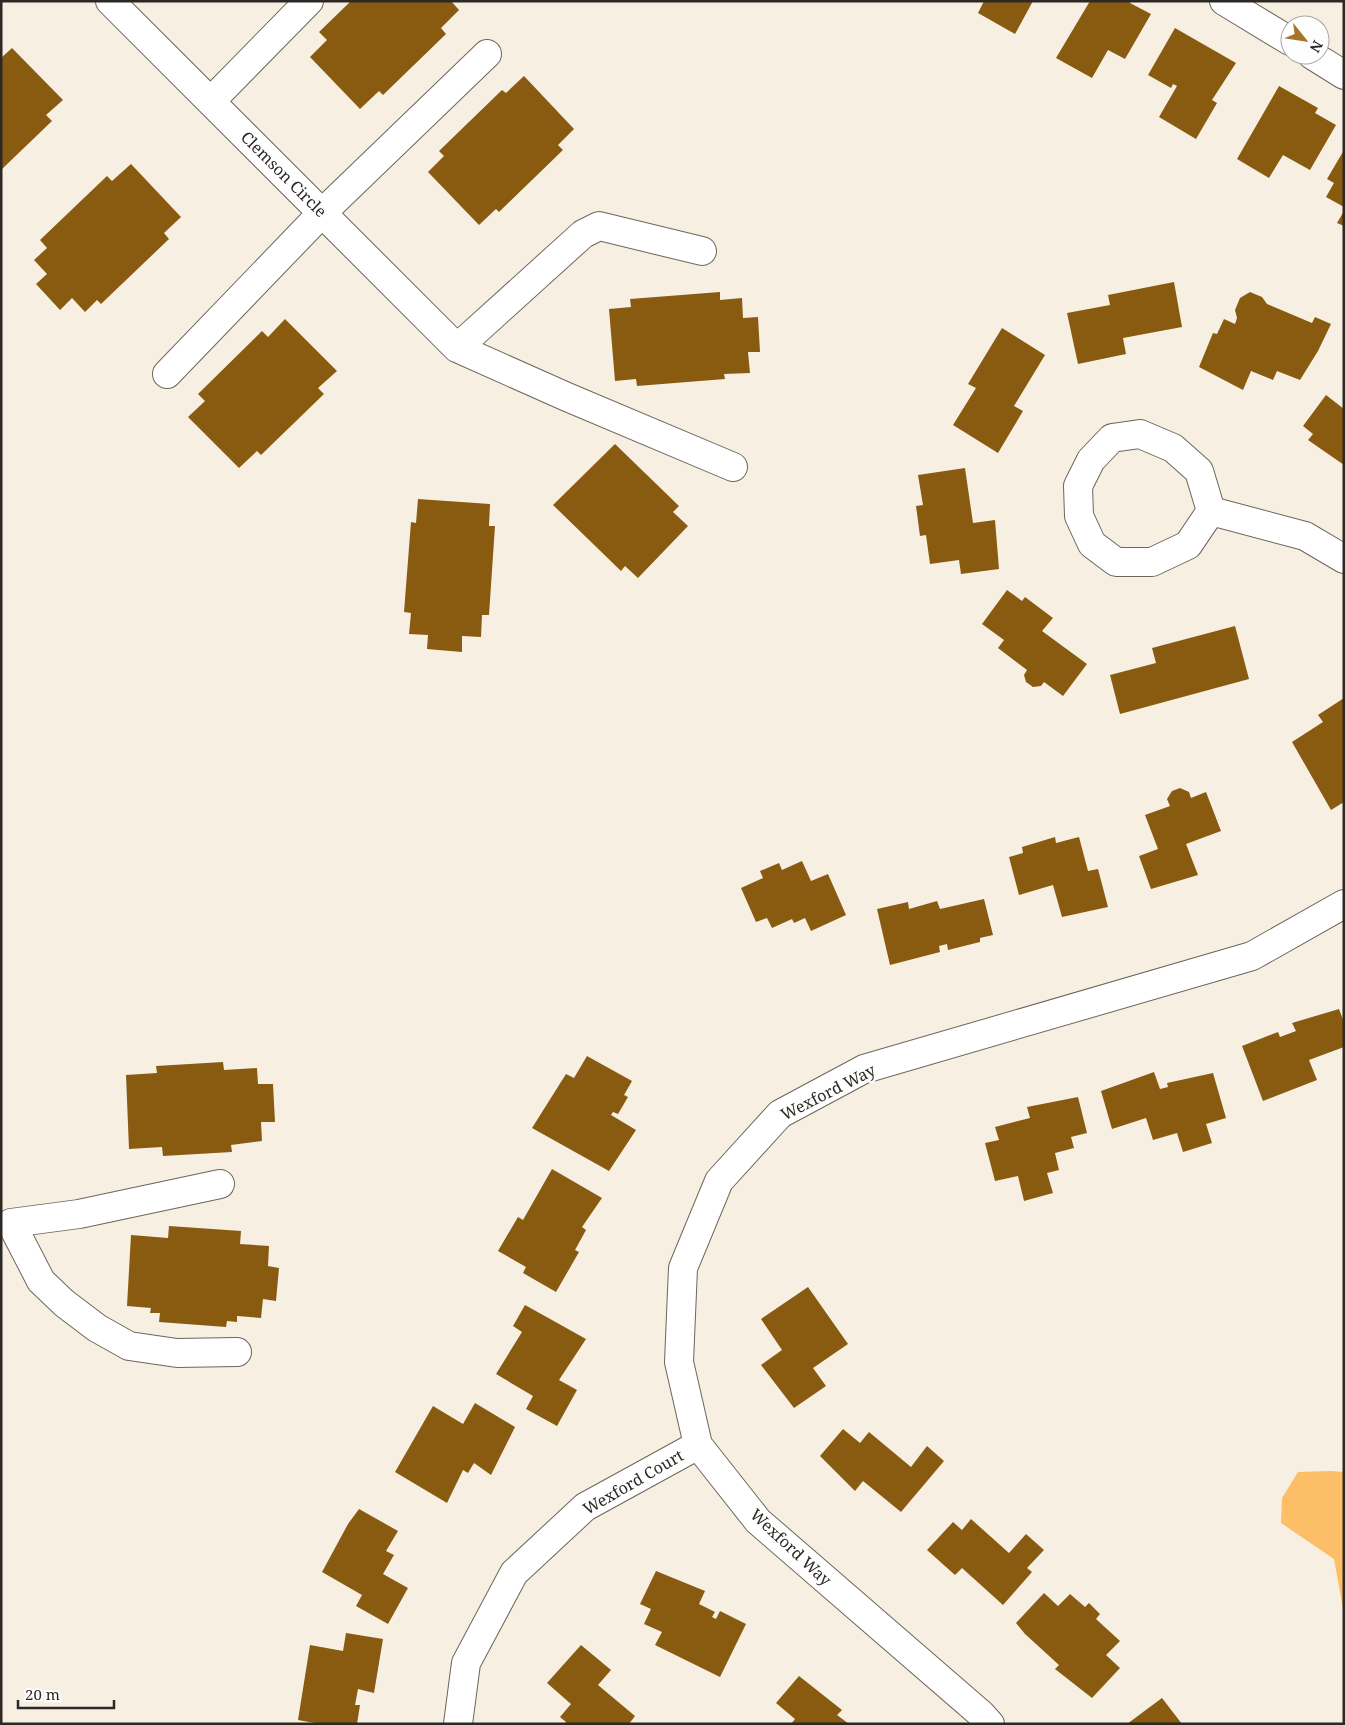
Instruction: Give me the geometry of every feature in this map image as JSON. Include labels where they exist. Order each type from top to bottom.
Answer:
[{"type":"street","name":"Clemson Circle","points":[[110,1],[457,348]]},
{"type":"street","points":[[211,101],[309,1]]},
{"type":"street","points":[[1224,1],[1280,35]]},
{"type":"street","points":[[167,374],[322,213],[487,54]]},
{"type":"street","points":[[1328,65],[1344,75]]},
{"type":"street","points":[[702,251],[599,226],[583,234],[457,348],[566,397],[733,467]]},
{"type":"street","points":[[1140,434],[1173,448],[1199,471],[1211,511],[1188,545],[1152,562],[1116,562],[1092,544],[1079,516],[1078,486],[1091,460],[1112,438],[1140,434]]},
{"type":"street","points":[[1211,511],[1305,536],[1344,559]]},
{"type":"street","name":"Wexford Way","points":[[990,1724],[981,1714],[758,1521],[698,1445],[680,1362],[683,1268],[719,1180],[780,1114],[864,1069],[1252,956],[1344,904]]},
{"type":"street","points":[[220,1184],[79,1214],[6,1227],[41,1281],[64,1303],[97,1328],[130,1346],[177,1352],[237,1352]]},
{"type":"street","name":"Wexford Court","points":[[458,1724],[466,1663],[514,1573],[585,1507],[698,1445]]},
{"type":"shaded area","points":[[1298,1472],[1344,1472],[1344,1614],[1334,1559],[1281,1523],[1282,1498]]},
{"type":"building","points":[[351,1],[451,1],[459,10],[441,28],[446,34],[383,95],[379,91],[360,109],[310,57],[327,40],[319,32]]},
{"type":"building","points":[[984,1],[1033,1],[1015,34],[978,13]]},
{"type":"building","points":[[1090,1],[1131,1],[1130,3],[1151,14],[1125,59],[1108,50],[1092,78],[1056,58]]},
{"type":"building","points":[[1175,28],[1236,63],[1212,100],[1217,103],[1196,139],[1159,117],[1177,86],[1173,84],[1171,88],[1148,75]]},
{"type":"building","points":[[12,48],[63,100],[46,115],[52,121],[1,170],[1,58]]},
{"type":"building","points":[[524,76],[574,129],[558,145],[563,150],[499,212],[496,209],[479,225],[428,172],[444,156],[439,151],[502,90],[506,93]]},
{"type":"building","points":[[1279,86],[1318,108],[1315,113],[1336,125],[1310,170],[1283,155],[1269,178],[1237,159]]},
{"type":"building","points":[[1344,150],[1344,207],[1326,197],[1334,183],[1327,179]]},
{"type":"building","points":[[131,164],[181,217],[164,233],[169,239],[101,304],[97,300],[85,312],[72,298],[60,310],[36,284],[47,274],[34,260],[47,248],[40,240],[107,176],[112,181]]},
{"type":"building","points":[[1344,211],[1344,226],[1337,223]]},
{"type":"building","points":[[1174,282],[1182,327],[1123,338],[1126,354],[1078,364],[1067,313],[1110,305],[1108,295]]},
{"type":"building","points":[[720,292],[720,300],[742,298],[743,318],[758,317],[760,352],[748,352],[750,373],[724,374],[725,379],[637,386],[636,379],[615,381],[609,309],[631,307],[630,299]]},
{"type":"building","points":[[1250,292],[1262,297],[1267,304],[1312,323],[1315,317],[1331,324],[1318,351],[1300,380],[1277,371],[1273,380],[1251,371],[1243,390],[1199,367],[1213,333],[1217,334],[1224,319],[1235,324],[1237,318],[1235,310],[1240,298]]},
{"type":"building","points":[[285,319],[337,371],[318,388],[324,394],[261,455],[257,451],[239,468],[188,417],[205,401],[198,394],[262,331],[268,337]]},
{"type":"building","points":[[1002,328],[1045,355],[1014,406],[1023,411],[998,453],[953,425],[976,388],[968,384]]},
{"type":"building","points":[[1326,395],[1344,409],[1344,465],[1308,440],[1313,434],[1303,426]]},
{"type":"building","points":[[615,444],[679,506],[673,512],[688,526],[638,578],[625,566],[621,571],[553,505]]},
{"type":"building","points":[[965,468],[973,523],[995,520],[999,569],[961,574],[959,560],[930,564],[926,535],[920,536],[916,506],[923,505],[918,475]]},
{"type":"building","points":[[418,499],[490,504],[489,526],[495,526],[489,615],[482,615],[481,637],[462,636],[462,652],[427,649],[428,635],[409,634],[411,613],[404,612],[411,522],[416,523]]},
{"type":"building","points":[[1007,590],[1022,601],[1025,597],[1053,618],[1042,631],[1087,664],[1063,696],[1044,682],[1041,686],[1033,687],[1026,682],[1024,675],[1027,670],[998,648],[1004,640],[982,624]]},
{"type":"building","points":[[1235,626],[1249,679],[1120,714],[1110,675],[1156,663],[1152,648]]},
{"type":"building","points":[[1344,698],[1344,802],[1331,810],[1292,742],[1323,722],[1318,715]]},
{"type":"building","points":[[1180,788],[1189,792],[1191,798],[1206,792],[1221,831],[1186,844],[1198,875],[1151,889],[1139,856],[1158,849],[1145,815],[1170,806],[1167,799],[1172,791]]},
{"type":"building","points":[[1055,837],[1056,843],[1079,837],[1088,871],[1098,869],[1108,907],[1062,917],[1053,885],[1019,895],[1009,857],[1023,853],[1022,847]]},
{"type":"building","points":[[802,861],[811,881],[828,874],[846,915],[811,931],[805,918],[794,923],[792,919],[772,928],[767,918],[756,922],[741,888],[763,878],[760,871],[779,863],[782,870]]},
{"type":"building","points":[[984,899],[993,935],[980,938],[980,942],[948,950],[947,944],[939,946],[940,952],[890,965],[877,909],[908,902],[909,909],[937,901],[940,909]]},
{"type":"building","points":[[1339,1009],[1344,1022],[1344,1047],[1309,1060],[1317,1080],[1263,1101],[1242,1046],[1278,1032],[1280,1037],[1296,1031],[1292,1023]]},
{"type":"building","points":[[587,1056],[632,1081],[624,1095],[628,1097],[618,1114],[613,1112],[611,1115],[636,1130],[609,1171],[532,1128],[566,1074],[574,1078]]},
{"type":"building","points":[[223,1062],[224,1070],[257,1068],[258,1084],[273,1084],[275,1122],[261,1122],[262,1141],[231,1145],[232,1152],[163,1156],[162,1147],[129,1149],[126,1075],[157,1073],[156,1066]]},
{"type":"building","points":[[1154,1072],[1160,1089],[1168,1087],[1167,1083],[1213,1073],[1226,1118],[1206,1124],[1212,1143],[1183,1152],[1177,1133],[1153,1140],[1146,1118],[1112,1129],[1101,1091]]},
{"type":"building","points":[[1078,1097],[1087,1133],[1071,1137],[1074,1148],[1055,1153],[1059,1170],[1047,1173],[1053,1193],[1024,1201],[1018,1176],[995,1181],[985,1143],[999,1140],[995,1127],[1030,1118],[1027,1107]]},
{"type":"building","points":[[552,1169],[602,1198],[582,1227],[586,1230],[575,1250],[579,1252],[556,1292],[523,1273],[526,1267],[498,1251],[518,1217],[523,1220]]},
{"type":"building","points":[[169,1226],[241,1231],[240,1244],[269,1246],[268,1266],[279,1268],[276,1301],[263,1299],[261,1318],[237,1316],[237,1322],[227,1321],[226,1327],[159,1322],[160,1313],[150,1313],[151,1308],[127,1306],[131,1235],[168,1238]]},
{"type":"building","points":[[808,1287],[848,1344],[813,1368],[826,1386],[794,1408],[761,1365],[782,1350],[761,1319]]},
{"type":"building","points":[[525,1305],[586,1339],[559,1380],[577,1390],[557,1426],[526,1409],[533,1396],[496,1374],[522,1332],[513,1326]]},
{"type":"building","points":[[475,1403],[515,1427],[491,1475],[474,1463],[468,1473],[463,1470],[447,1503],[395,1472],[433,1406],[463,1424]]},
{"type":"building","points":[[843,1429],[860,1443],[869,1432],[911,1467],[927,1446],[944,1461],[901,1512],[863,1481],[855,1491],[820,1456]]},
{"type":"building","points":[[359,1509],[398,1531],[386,1551],[394,1555],[383,1574],[408,1588],[388,1624],[356,1606],[362,1595],[322,1572],[348,1524]]},
{"type":"building","points":[[971,1519],[1009,1553],[1026,1534],[1044,1550],[1027,1568],[1032,1572],[1003,1605],[962,1568],[955,1575],[927,1550],[953,1522],[962,1530]]},
{"type":"building","points":[[656,1571],[705,1591],[699,1604],[715,1612],[712,1617],[716,1619],[720,1611],[746,1624],[720,1677],[655,1645],[662,1632],[644,1624],[651,1609],[640,1604]]},
{"type":"building","points":[[1044,1593],[1058,1606],[1070,1594],[1085,1607],[1089,1603],[1100,1614],[1096,1619],[1120,1641],[1106,1655],[1120,1668],[1092,1698],[1055,1669],[1059,1665],[1025,1634],[1016,1623]]},
{"type":"building","points":[[346,1633],[383,1639],[374,1693],[358,1689],[355,1705],[360,1705],[357,1724],[320,1724],[298,1720],[310,1645],[343,1651]]},
{"type":"building","points":[[581,1645],[611,1670],[598,1685],[635,1716],[629,1724],[565,1724],[566,1722],[560,1717],[571,1704],[547,1683]]},
{"type":"building","points":[[799,1676],[842,1710],[837,1715],[849,1724],[791,1724],[795,1719],[776,1703]]},
{"type":"building","points":[[1162,1698],[1182,1724],[1127,1724]]}]
